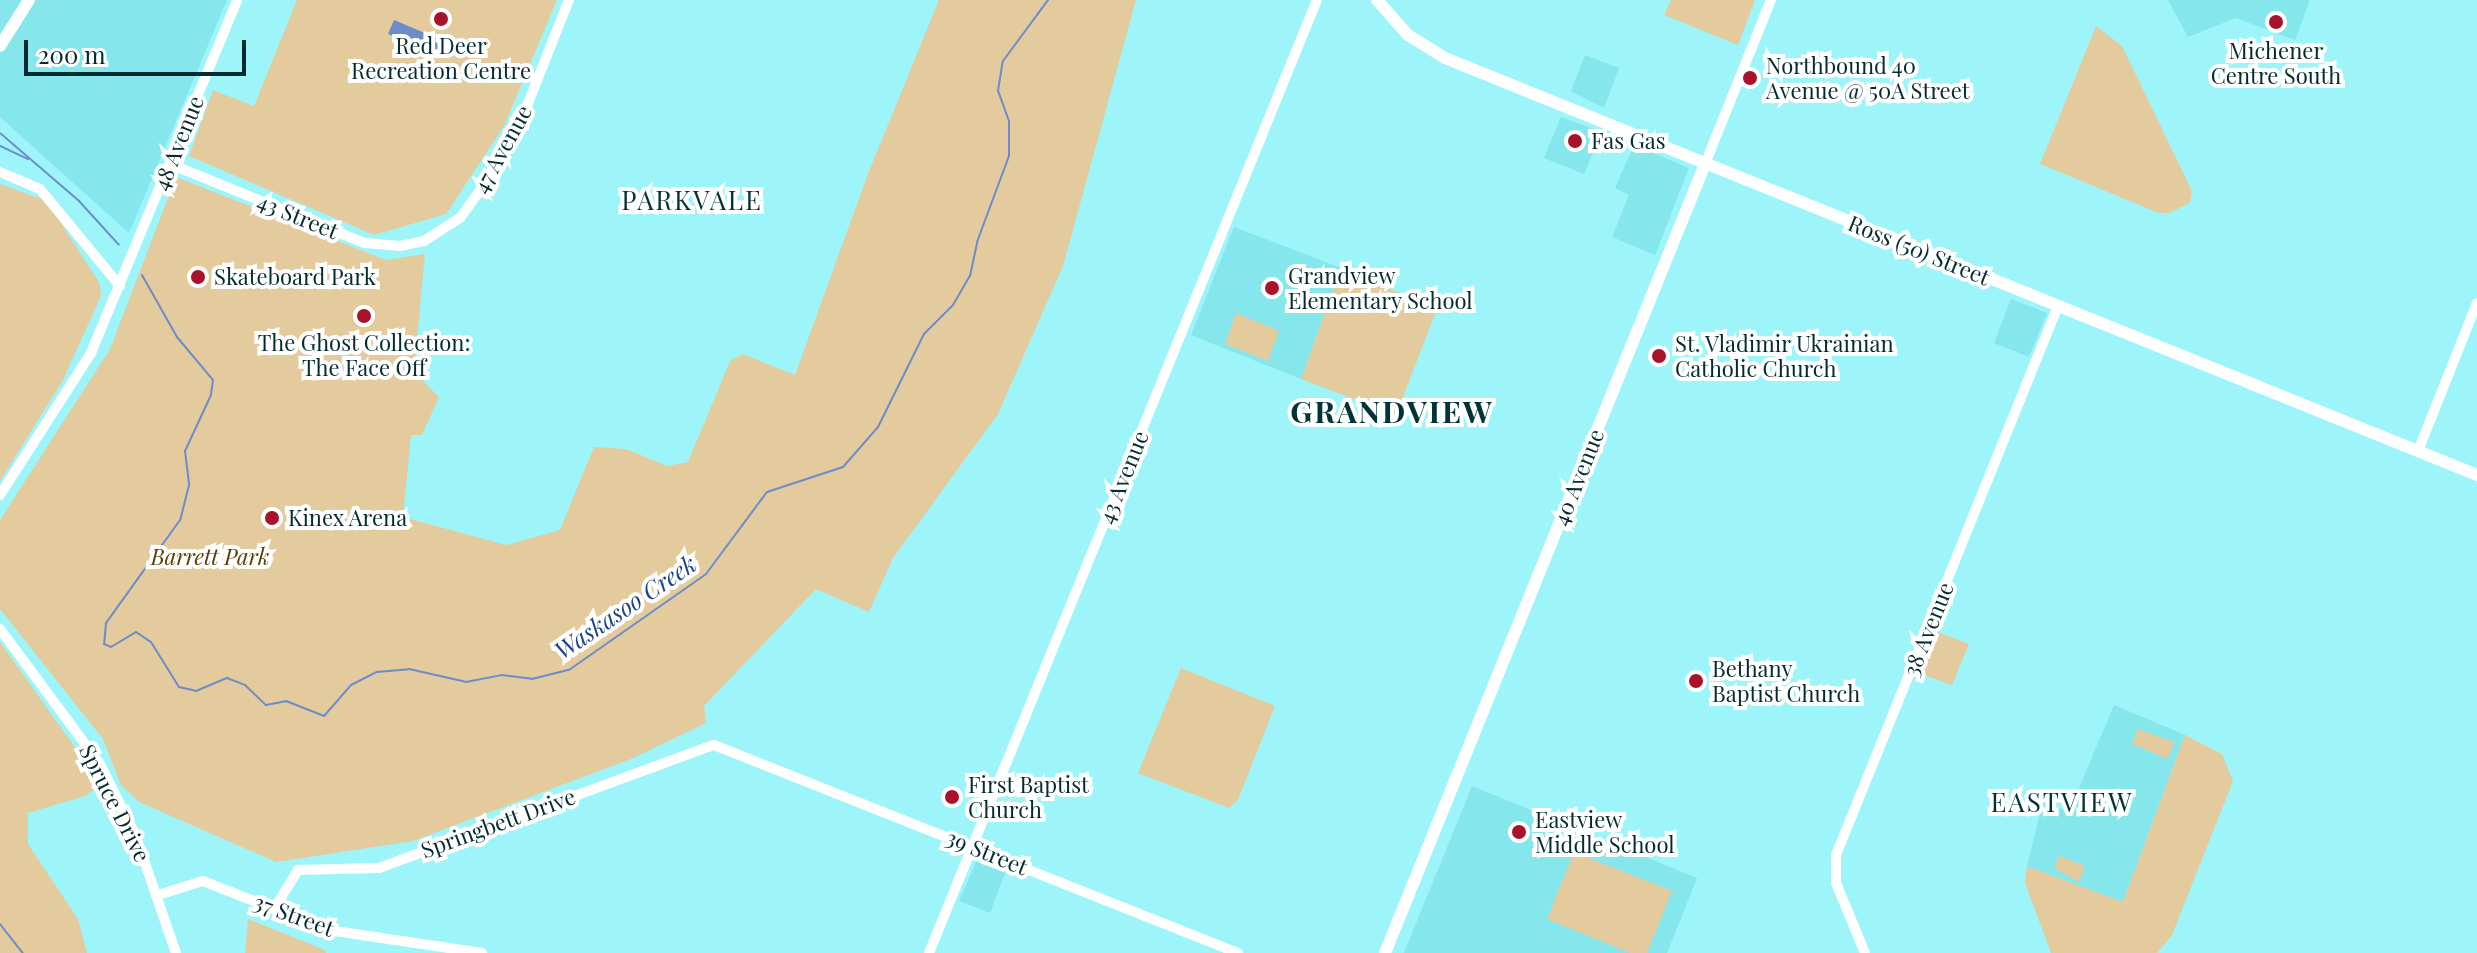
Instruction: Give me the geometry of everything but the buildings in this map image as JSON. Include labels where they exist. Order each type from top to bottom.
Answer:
[{"type":"main road","points":[[0,46],[29,0]]},
{"type":"main road","name":"Ross (50) Street","points":[[1377,0],[1400,28],[1436,54],[2477,475]]},
{"type":"main road","name":"40 Avenue","points":[[1385,953],[1705,164]]},
{"type":"street","name":"48 Avenue","points":[[120,286],[237,0]]},
{"type":"street","name":"47 Avenue","points":[[431,238],[465,212],[510,139],[569,0]]},
{"type":"street","name":"43 Avenue","points":[[929,953],[1317,0]]},
{"type":"street","name":"40 Avenue","points":[[1705,164],[1771,0]]},
{"type":"street","name":"43 Street","points":[[170,164],[365,243],[400,246],[431,238]]},
{"type":"street","points":[[0,172],[40,189],[120,286],[84,366],[0,495]]},
{"type":"street","points":[[2418,451],[2477,303]]},
{"type":"street","name":"38 Avenue","points":[[1865,953],[1836,883],[1836,855],[2058,306]]},
{"type":"street","name":"Spruce Drive","points":[[0,629],[100,764],[158,895],[176,953]]},
{"type":"street","name":"Springbett Drive","points":[[274,909],[298,870],[379,868],[709,745],[737,751]]},
{"type":"street","name":"39 Street","points":[[737,751],[1238,953]]},
{"type":"street","name":"37 Street","points":[[158,895],[203,881],[338,932],[482,953]]},
{"type":"shaded area","points":[[0,0],[227,0],[129,233],[0,117]]},
{"type":"shaded area","name":"Michener Centre South","points":[[2168,0],[2310,0],[2295,40],[2236,18],[2188,37]]},
{"type":"shaded area","points":[[394,20],[444,41],[439,55],[388,34]]},
{"type":"shaded area","points":[[1585,55],[1619,68],[1604,108],[1571,91]]},
{"type":"shaded area","points":[[1561,117],[1602,132],[1584,174],[1544,158]]},
{"type":"shaded area","points":[[1634,145],[1689,168],[1655,255],[1612,237],[1629,195],[1615,188]]},
{"type":"shaded area","name":"Grandview Elementary School","points":[[1234,227],[1341,268],[1301,379],[1191,335]]},
{"type":"shaded area","points":[[2011,299],[2047,313],[2029,357],[1994,343]]},
{"type":"shaded area","points":[[2114,705],[2185,735],[2123,902],[2027,866],[2043,801],[2069,812]]},
{"type":"shaded area","name":"Eastview Middle School","points":[[1472,786],[1697,878],[1667,953],[1404,953]]},
{"type":"shaded area","points":[[976,862],[1005,873],[990,913],[959,901]]},
{"type":"green space","points":[[297,0],[557,0],[504,126],[446,214],[374,235],[189,156],[213,90],[254,106]]},
{"type":"green space","name":"Barrett Park","points":[[939,0],[1136,0],[1063,266],[998,414],[893,558],[869,612],[816,589],[704,706],[706,723],[631,759],[413,841],[276,862],[139,802],[121,785],[103,739],[0,609],[0,520],[110,349],[176,177],[386,260],[425,254],[414,372],[439,397],[422,435],[411,435],[403,517],[506,545],[560,530],[594,447],[626,449],[667,466],[688,462],[730,361],[743,354],[795,375],[869,171]]},
{"type":"green space","points":[[1671,0],[1755,0],[1738,45],[1664,15]]},
{"type":"green space","points":[[2096,26],[2122,46],[2192,191],[2190,203],[2169,213],[2159,213],[2040,164]]},
{"type":"green space","points":[[0,184],[47,201],[100,284],[101,296],[63,380],[0,481]]},
{"type":"green space","points":[[1341,268],[1437,309],[1396,415],[1301,379]]},
{"type":"green space","points":[[1236,313],[1279,331],[1268,361],[1225,344]]},
{"type":"green space","points":[[1938,632],[1969,644],[1952,685],[1918,673]]},
{"type":"green space","points":[[0,642],[101,784],[85,796],[28,813],[28,844],[78,919],[87,953],[0,953]]},
{"type":"green space","points":[[1181,668],[1275,706],[1238,800],[1229,808],[1138,773]]},
{"type":"green space","points":[[2138,729],[2174,742],[2168,759],[2132,744]]},
{"type":"green space","points":[[2185,735],[2222,754],[2233,781],[2172,935],[2157,953],[2051,953],[2025,883],[2027,866],[2123,902]]},
{"type":"green space","points":[[1574,852],[1672,891],[1647,953],[1630,953],[1547,919]]},
{"type":"green space","points":[[2058,855],[2085,866],[2079,882],[2055,869]]},
{"type":"green space","points":[[248,919],[325,950],[326,953],[245,953]]},
{"type":"waterway","name":"Waskasoo Creek","points":[[142,275],[177,337],[213,380],[211,395],[185,451],[189,485],[180,520],[106,623],[104,644],[111,647],[136,632],[151,642],[179,687],[196,691],[227,678],[245,685],[266,705],[286,701],[324,716],[351,685],[377,672],[409,669],[466,682],[501,675],[532,679],[569,670],[706,574],[767,492],[843,467],[878,427],[924,334],[953,305],[970,276],[977,242],[1009,156],[1009,121],[998,91],[1003,61],[1048,0]]},
{"type":"waterway","name":"Waskasoo Creek","points":[[0,133],[79,201],[119,245]]},
{"type":"waterway","points":[[0,146],[28,159]]},
{"type":"waterway","points":[[0,924],[23,953]]},
{"type":"place","name":"Red Deer Recreation Centre","points":[[441,19]]},
{"type":"place","name":"Michener Centre South","points":[[2276,22]]},
{"type":"place","name":"Northbound 40 Avenue @ 50A Street","points":[[1750,78]]},
{"type":"place","name":"Fas Gas","points":[[1575,141]]},
{"type":"place","name":"Skateboard Park","points":[[198,277]]},
{"type":"place","name":"Grandview Elementary School","points":[[1272,288]]},
{"type":"place","name":"The Ghost Collection: The Face Off","points":[[364,316]]},
{"type":"place","name":"St. Vladimir Ukrainian Catholic Church","points":[[1659,356]]},
{"type":"place","name":"Kinex Arena","points":[[272,518]]},
{"type":"place","name":"Bethany Baptist Church","points":[[1696,681]]},
{"type":"place","name":"First Baptist Church","points":[[952,797]]},
{"type":"place","name":"Eastview Middle School","points":[[1519,832]]},
{"type":"district","name":"PARKVALE","points":[[692,200]]},
{"type":"district","name":"GRANDVIEW","points":[[1392,411]]},
{"type":"district","name":"EASTVIEW","points":[[2062,802]]}]
